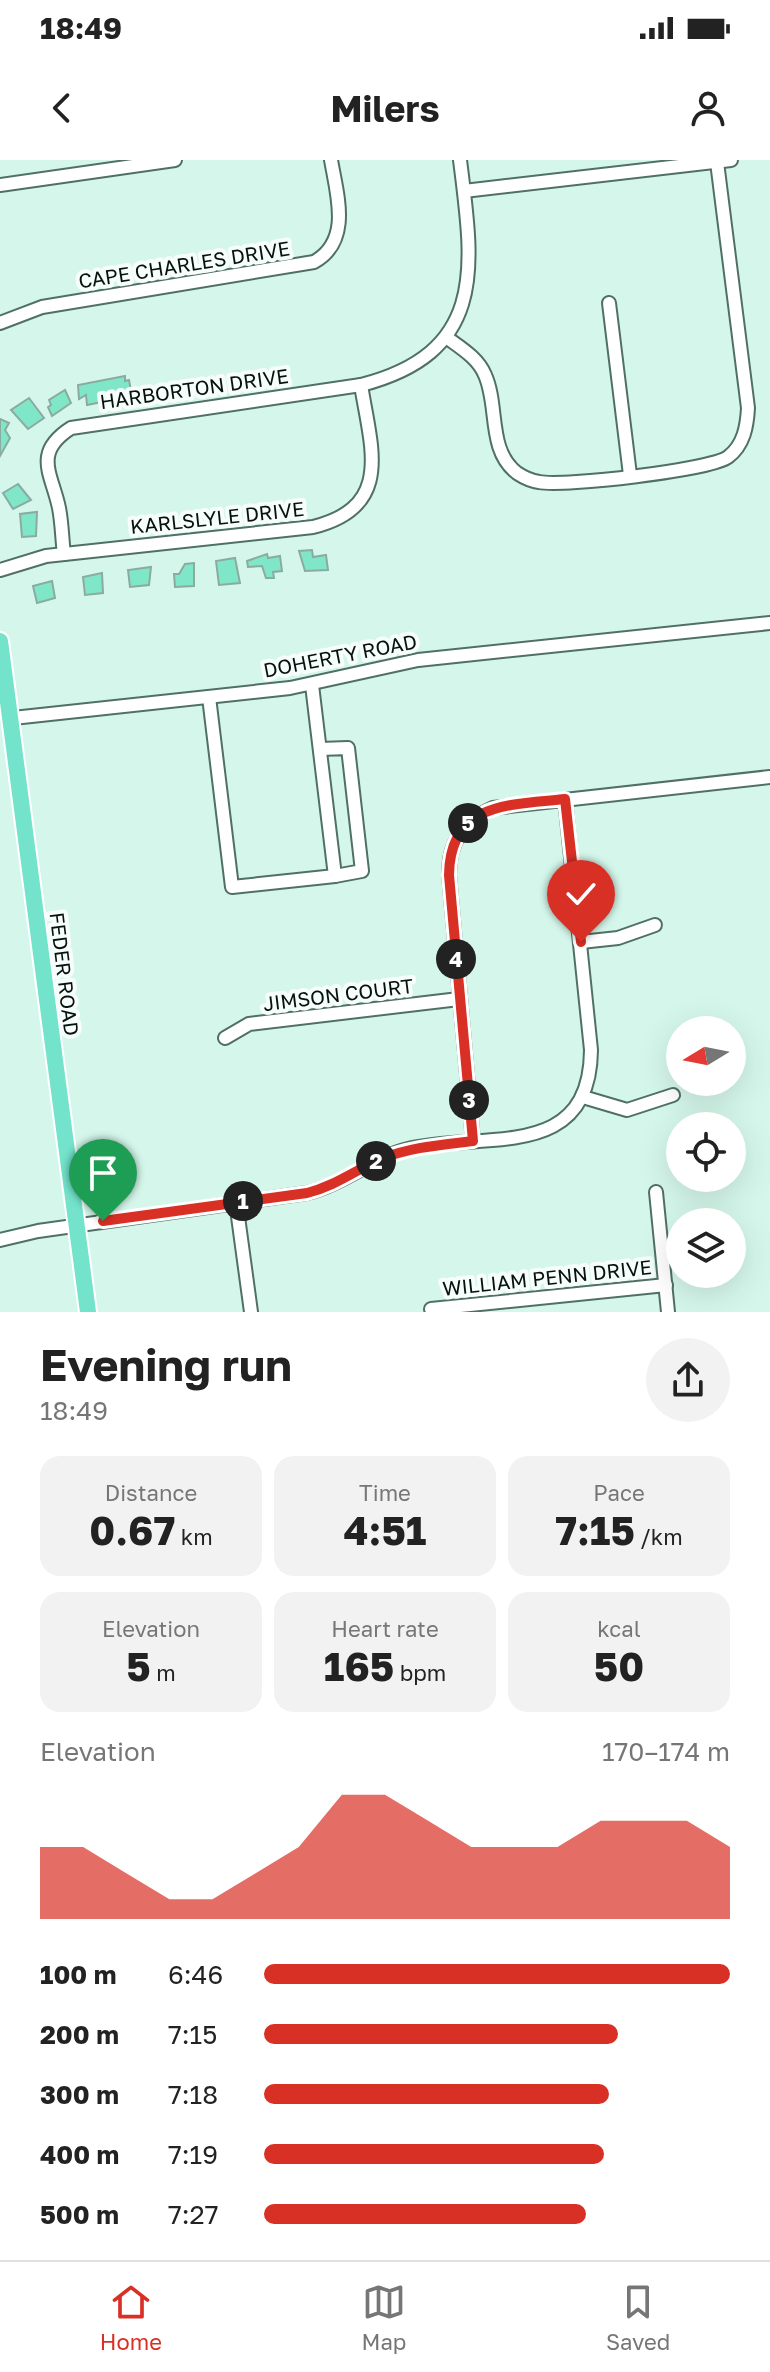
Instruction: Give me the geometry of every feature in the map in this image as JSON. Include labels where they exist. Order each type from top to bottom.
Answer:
[{"type":"main road","name":"FEDER ROAD","points":[[0,644],[13,718],[88,1312]]},
{"type":"street","points":[[0,185],[175,160]]},
{"type":"street","name":"CAPE CHARLES DRIVE","points":[[0,323],[42,307],[314,262],[331,247],[339,228],[331,160]]},
{"type":"street","points":[[460,160],[470,273],[466,295],[446,337],[473,357],[486,376],[501,452],[517,473],[540,483],[711,465],[736,449],[744,436],[748,408],[717,162]]},
{"type":"street","points":[[464,191],[731,160]]},
{"type":"street","points":[[609,303],[630,475]]},
{"type":"street","name":"HARBORTON DRIVE","points":[[64,554],[59,509],[46,470],[50,450],[71,428],[361,385],[393,376],[415,364],[446,337]]},
{"type":"street","name":"KARLSLYLE DRIVE","points":[[0,570],[64,554],[313,527],[344,516],[366,495],[373,469],[361,385]]},
{"type":"street","name":"DOHERTY ROAD","points":[[13,718],[312,685],[364,669],[418,660],[770,623]]},
{"type":"street","points":[[312,685],[335,876]]},
{"type":"street","points":[[209,697],[232,887],[362,871],[348,748],[320,749]]},
{"type":"street","points":[[473,1141],[449,875],[451,852],[461,831],[475,816],[493,808],[770,777]]},
{"type":"street","points":[[0,1240],[323,1189],[408,1149],[547,1130],[567,1118],[583,1097],[591,1050],[565,799]]},
{"type":"street","points":[[581,942],[618,938],[655,925]]},
{"type":"street","name":"JIMSON COURT","points":[[225,1038],[249,1024],[459,999]]},
{"type":"street","points":[[583,1097],[627,1110],[670,1096]]},
{"type":"street","points":[[656,1192],[666,1285]]},
{"type":"street","points":[[236,1202],[251,1312]]},
{"type":"street","name":"WILLIAM PENN DRIVE","points":[[431,1309],[666,1285]]},
{"type":"street","points":[[666,1288],[668,1312]]},
{"type":"building","points":[[125,376],[125,381],[129,380],[132,396],[87,405],[86,395],[79,399],[78,385]]},
{"type":"building","points":[[65,390],[71,403],[52,416],[49,400]]},
{"type":"building","points":[[29,398],[44,418],[28,429],[11,410]]},
{"type":"building","points":[[0,419],[9,423],[5,430],[10,438],[0,456]]},
{"type":"building","points":[[18,484],[31,500],[13,509],[3,493]]},
{"type":"building","points":[[37,512],[36,536],[22,537],[20,514]]},
{"type":"building","points":[[312,550],[313,557],[326,555],[328,570],[305,571],[299,551]]},
{"type":"building","points":[[267,554],[268,558],[280,556],[282,571],[273,572],[274,578],[266,578],[262,566],[248,567],[247,561]]},
{"type":"building","points":[[235,558],[240,583],[219,585],[216,561]]},
{"type":"building","points":[[194,563],[194,586],[175,587],[174,574],[179,574],[185,564]]},
{"type":"building","points":[[151,567],[149,585],[130,587],[128,570]]},
{"type":"building","points":[[102,573],[103,593],[85,595],[83,577]]},
{"type":"building","points":[[52,581],[55,598],[37,603],[33,586]]},
{"type":"route","points":[[103,1221],[307,1193],[339,1183],[377,1161],[408,1149],[473,1141],[449,863],[455,841],[475,816],[493,808],[565,799],[581,942]]}]
